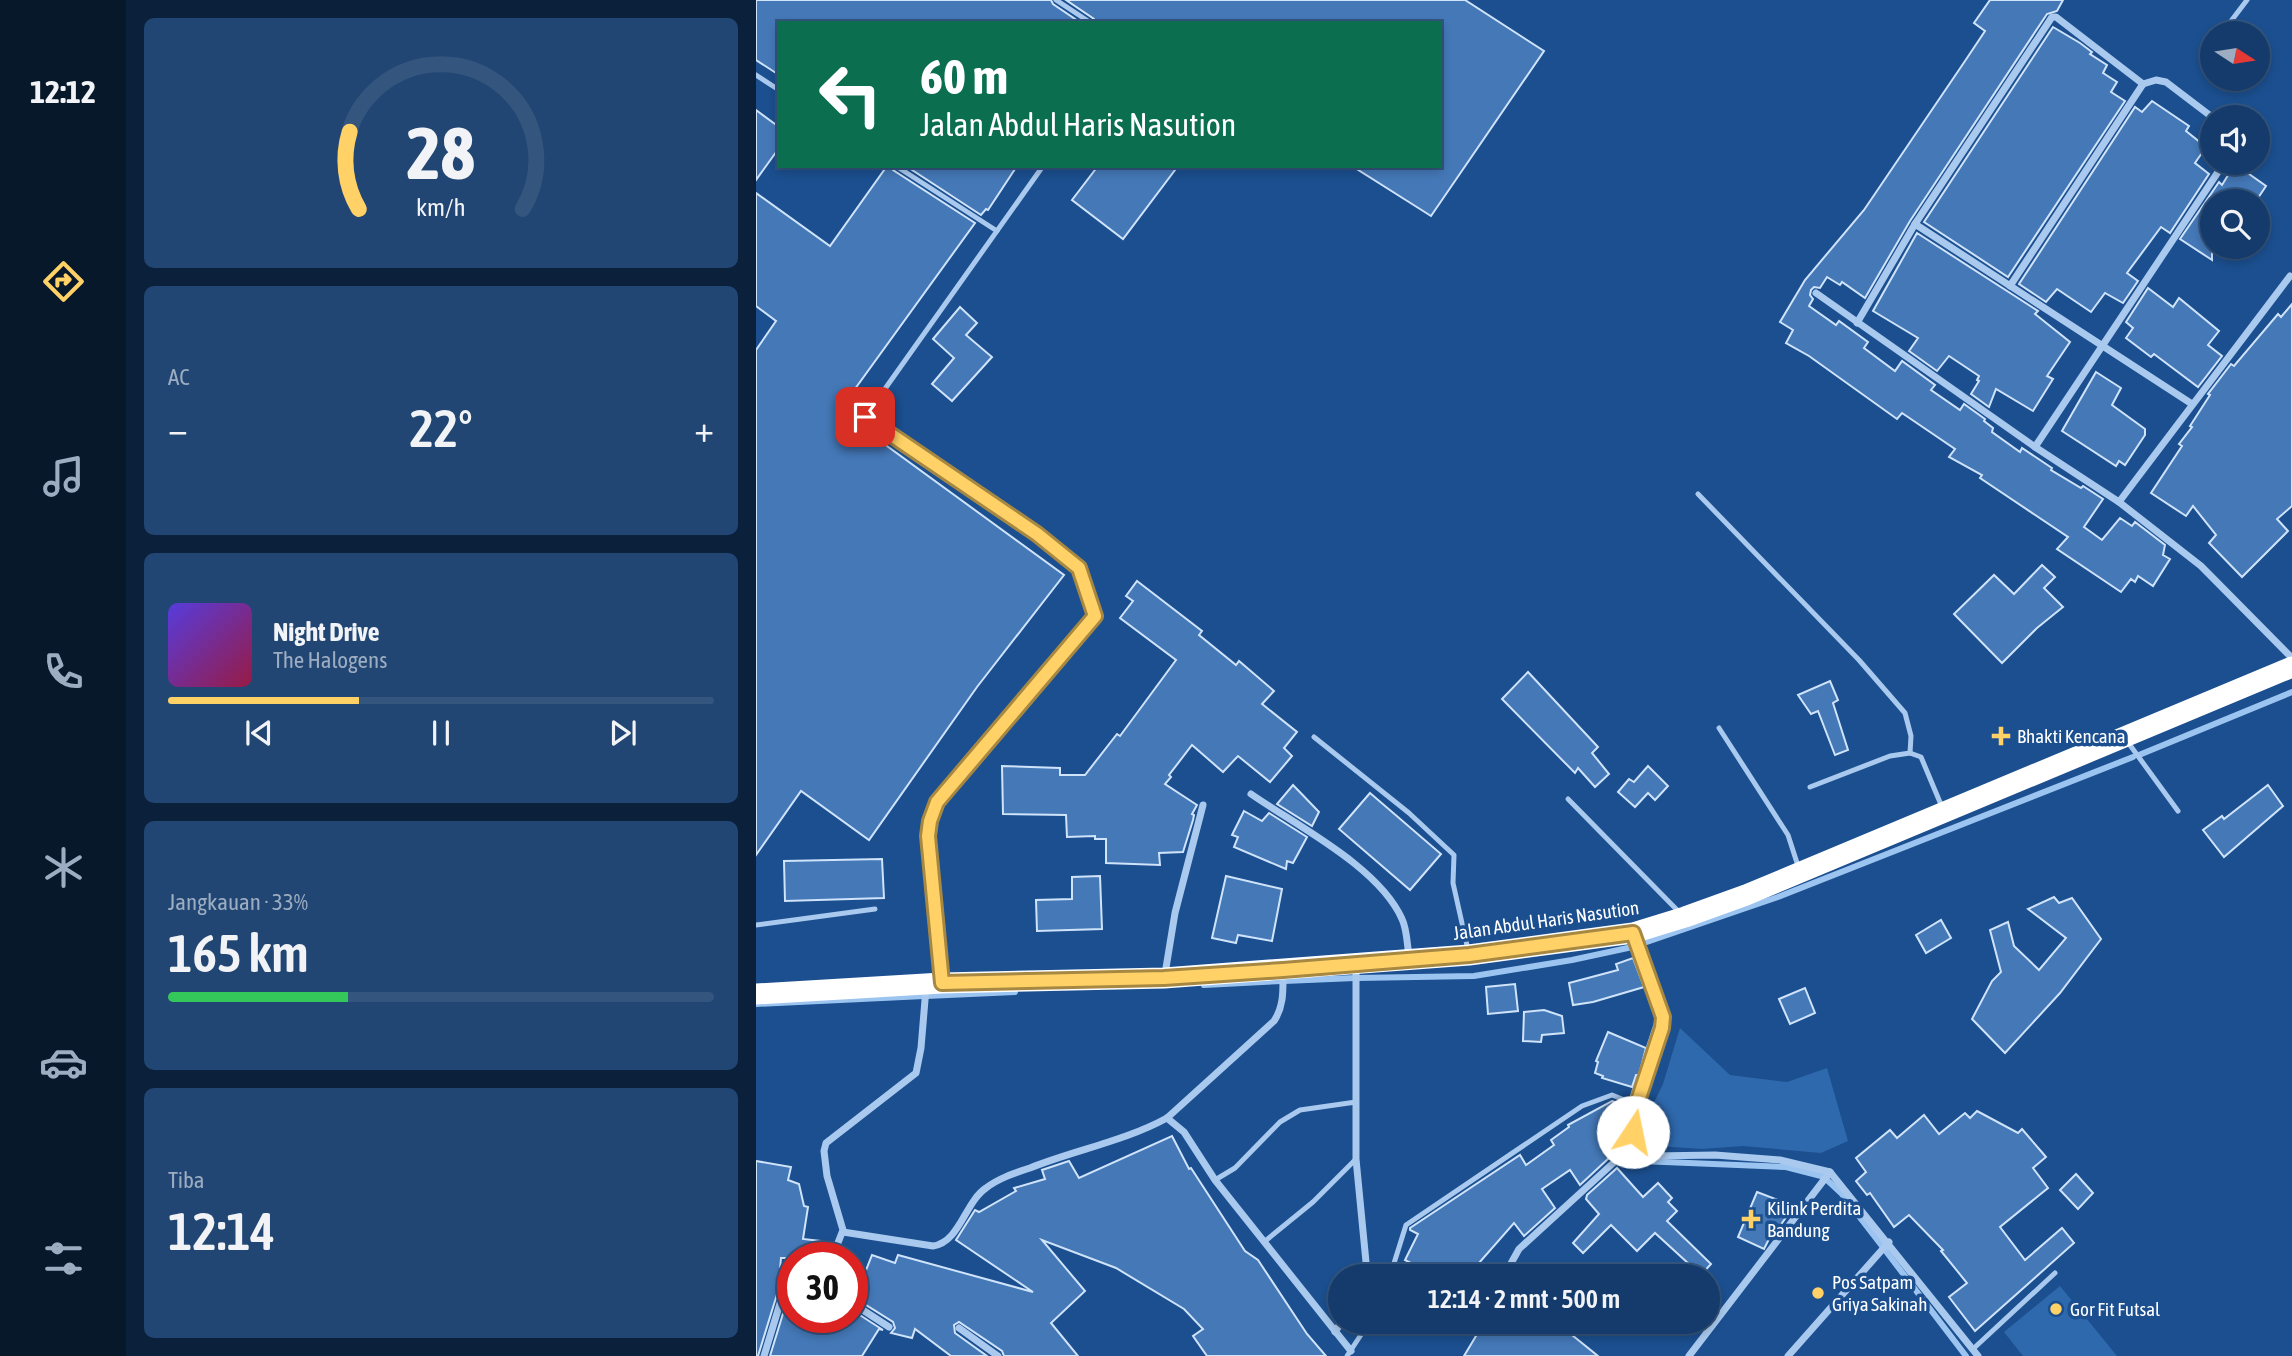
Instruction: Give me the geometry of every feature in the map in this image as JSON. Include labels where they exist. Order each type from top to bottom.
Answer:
[{"type":"highway","name":"Jalan Abdul Haris Nasution","points":[[756,994],[934,983],[1164,978],[1283,970],[1469,955],[1633,933],[1685,917],[1800,872],[2292,667]]},
{"type":"street","points":[[1857,323],[1915,224],[2052,17],[2056,17],[2143,84]]},
{"type":"street","points":[[2010,286],[2143,84],[2156,80],[2166,82],[2200,108]]},
{"type":"street","points":[[2035,447],[2216,175]]},
{"type":"street","points":[[1915,224],[2192,404]]},
{"type":"street","points":[[2119,502],[2290,276]]},
{"type":"street","points":[[1816,293],[2035,447],[2119,502],[2201,566],[2292,658]]},
{"type":"street","points":[[1251,793],[1334,849],[1387,893],[1403,920],[1410,960]]},
{"type":"street","points":[[1164,978],[1175,913],[1203,805]]},
{"type":"street","points":[[1633,933],[1663,1017],[1632,1125],[1637,1149],[1654,1156],[1715,1155],[1780,1160],[1830,1172],[1976,1352]]},
{"type":"street","points":[[1356,964],[1356,1159],[1365,1264]]},
{"type":"street","points":[[843,1233],[942,1245],[984,1188],[1046,1161],[1148,1128],[1167,1118],[1274,1021],[1280,1012],[1284,993],[1283,970]]},
{"type":"street","points":[[839,1242],[843,1233],[828,1176],[824,1151],[826,1143],[916,1073],[934,983]]},
{"type":"street","points":[[1167,1118],[1184,1132],[1215,1180],[1328,1323]]},
{"type":"street","points":[[1510,1264],[1518,1249],[1634,1144]]},
{"type":"street","points":[[1689,1356],[1830,1172]]},
{"type":"street","points":[[1788,1356],[1889,1242]]},
{"type":"street","points":[[764,1356],[777,1313]]},
{"type":"street","points":[[868,1313],[889,1327]]},
{"type":"street","points":[[959,1328],[999,1356]]},
{"type":"street","points":[[1336,1334],[1349,1353]]},
{"type":"lane","points":[[1056,0],[1088,21]]},
{"type":"lane","points":[[2231,21],[2247,0]]},
{"type":"lane","points":[[756,75],[777,89]]},
{"type":"lane","points":[[899,168],[997,231]]},
{"type":"lane","points":[[934,983],[928,836],[937,802],[1095,616],[1079,568],[1037,534],[865,417],[1042,168]]},
{"type":"lane","points":[[1698,494],[1859,660],[1905,713],[1911,736],[1910,753]]},
{"type":"lane","points":[[1719,728],[1788,835],[1800,872]]},
{"type":"lane","points":[[2123,736],[2178,811]]},
{"type":"lane","points":[[1314,737],[1409,813],[1454,855],[1453,883],[1469,955]]},
{"type":"lane","points":[[1810,787],[1890,756],[1910,753],[1921,757],[1943,811]]},
{"type":"lane","points":[[1568,799],[1685,917]]},
{"type":"lane","points":[[756,925],[875,909]]},
{"type":"lane","points":[[1394,1264],[1406,1225],[1582,1107],[1612,1095],[1637,1105]]},
{"type":"lane","points":[[1215,1180],[1235,1168],[1280,1122],[1300,1110],[1356,1102]]},
{"type":"lane","points":[[1264,1242],[1313,1202],[1356,1159]]},
{"type":"lane","points":[[1976,1352],[2055,1273]]},
{"type":"lane","points":[[1349,1353],[1361,1334]]},
{"type":"shaded area","points":[[1680,1028],[1730,1075],[1787,1082],[1827,1068],[1848,1141],[1821,1153],[1743,1146],[1702,1149],[1658,1146],[1647,1117],[1663,1084]]},
{"type":"shaded area","name":"Gor Fit Futsal","points":[[2060,1286],[2117,1356],[2023,1356],[2004,1332]]},
{"type":"building","points":[[756,0],[1051,0],[1078,21],[777,21],[777,74],[756,60]]},
{"type":"building","points":[[1066,0],[1465,0],[1544,51],[1431,216],[1355,168],[1442,168],[1442,21],[1094,19]]},
{"type":"building","points":[[1990,0],[2063,0],[2057,11],[2047,14],[1910,221],[1865,298],[1842,282],[1840,285],[1827,277],[1820,288],[1814,287],[1811,290],[1813,299],[1809,306],[1836,325],[1839,321],[1868,342],[1864,348],[1895,371],[1902,361],[1935,385],[1931,390],[1960,410],[1964,404],[1985,419],[1993,428],[1992,432],[2020,452],[2022,448],[2052,468],[2051,470],[2103,499],[2084,527],[2102,540],[2120,518],[2132,526],[2135,522],[2165,545],[2163,555],[2170,559],[2153,586],[2138,576],[2135,582],[2131,579],[2121,592],[2057,549],[2068,537],[1980,478],[1982,475],[1949,457],[1955,449],[1902,413],[1897,419],[1809,356],[1786,343],[1793,330],[1780,322],[1805,280],[1864,210],[1985,31],[1974,23]]},
{"type":"building","points":[[2053,27],[2080,43],[2092,52],[2090,54],[2107,65],[2103,73],[2117,82],[2111,92],[2125,101],[2008,277],[1924,222]]},
{"type":"building","points":[[2152,101],[2189,126],[2186,131],[2200,142],[2200,156],[2195,163],[2200,167],[2200,175],[2208,175],[2170,233],[2161,227],[2127,273],[2138,281],[2123,303],[2105,293],[2091,312],[2057,289],[2046,302],[2019,284],[2135,107],[2142,112]]},
{"type":"building","points":[[756,110],[777,126],[777,151],[756,180]]},
{"type":"building","points":[[886,168],[892,168],[975,223],[839,411],[1064,575],[977,687],[869,840],[801,791],[756,855],[756,350],[776,321],[756,306],[756,193],[830,246]]},
{"type":"building","points":[[909,168],[1016,168],[988,210],[981,215]]},
{"type":"building","points":[[1096,168],[1176,168],[1123,239],[1072,200]]},
{"type":"building","points":[[2228,175],[2250,175],[2266,186],[2264,189],[2214,189],[2219,182],[2222,185]]},
{"type":"building","points":[[2200,210],[2200,252],[2180,239]]},
{"type":"building","points":[[1917,233],[2038,311],[2035,314],[2070,342],[2047,376],[2053,379],[2033,411],[1996,389],[1989,407],[1971,394],[1979,376],[1949,356],[1937,371],[1909,351],[1918,338],[1873,311]]},
{"type":"building","points":[[2148,288],[2173,307],[2179,298],[2219,331],[2208,345],[2222,356],[2198,387],[2154,354],[2151,357],[2126,338],[2133,328],[2126,322]]},
{"type":"building","points":[[2292,304],[2292,506],[2277,519],[2288,531],[2242,577],[2209,543],[2216,535],[2193,506],[2186,516],[2151,493],[2182,446],[2179,444],[2192,427],[2190,426],[2210,395],[2208,394],[2231,364],[2234,366],[2278,314],[2281,317]]},
{"type":"building","points":[[960,307],[977,323],[966,335],[992,357],[952,401],[932,384],[954,358],[933,339]]},
{"type":"building","points":[[2096,372],[2121,388],[2112,405],[2145,429],[2145,435],[2125,465],[2119,461],[2116,466],[2062,431]]},
{"type":"building","points":[[2042,565],[2055,577],[2044,588],[2063,607],[2037,628],[2002,663],[1954,614],[1994,575],[2014,594]]},
{"type":"building","points":[[1137,581],[1202,631],[1199,635],[1236,665],[1239,661],[1274,691],[1262,704],[1297,732],[1284,748],[1292,756],[1270,782],[1238,756],[1223,772],[1192,745],[1165,784],[1197,805],[1192,814],[1193,820],[1183,852],[1159,853],[1160,865],[1106,863],[1106,839],[1095,839],[1095,836],[1067,837],[1066,815],[1003,814],[1002,766],[1060,768],[1060,775],[1085,775],[1117,734],[1120,736],[1176,660],[1120,618],[1133,601],[1126,596]]},
{"type":"building","points":[[1528,672],[1598,747],[1592,753],[1609,774],[1595,787],[1578,768],[1575,773],[1502,699]]},
{"type":"building","points":[[1830,681],[1838,700],[1833,703],[1848,750],[1835,755],[1818,711],[1811,714],[1798,695]]},
{"type":"building","points":[[1648,766],[1668,786],[1655,800],[1648,793],[1635,807],[1618,792],[1629,779],[1634,782]]},
{"type":"building","points":[[1293,785],[1319,812],[1312,826],[1277,804]]},
{"type":"building","points":[[2268,785],[2283,806],[2224,857],[2203,830],[2222,816],[2224,819]]},
{"type":"building","points":[[1370,793],[1441,854],[1410,890],[1339,829]]},
{"type":"building","points":[[1244,811],[1262,821],[1269,813],[1307,837],[1293,863],[1287,861],[1286,869],[1234,847],[1238,837],[1232,835]]},
{"type":"building","points":[[882,859],[884,898],[785,901],[784,861]]},
{"type":"building","points":[[1100,876],[1102,929],[1037,931],[1036,900],[1072,899],[1072,877]]},
{"type":"building","points":[[1226,876],[1282,889],[1272,941],[1238,935],[1236,943],[1212,938]]},
{"type":"building","points":[[2054,897],[2059,903],[2072,898],[2101,939],[2060,993],[2005,1053],[1972,1019],[1992,981],[2001,972],[1990,930],[2008,922],[2014,946],[2039,970],[2066,938],[2028,909]]},
{"type":"building","points":[[1941,920],[1951,938],[1926,953],[1916,935]]},
{"type":"building","points":[[1633,958],[1644,987],[1573,1005],[1569,983],[1618,970],[1616,964]]},
{"type":"building","points":[[1515,984],[1518,1011],[1488,1014],[1486,987]]},
{"type":"building","points":[[1805,988],[1815,1013],[1790,1024],[1779,999]]},
{"type":"building","points":[[1544,1010],[1562,1016],[1564,1033],[1542,1035],[1541,1042],[1523,1041],[1524,1012]]},
{"type":"building","points":[[1608,1032],[1646,1048],[1639,1075],[1636,1075],[1632,1087],[1602,1078],[1603,1076],[1595,1073],[1596,1061]]},
{"type":"building","points":[[1612,1101],[1617,1103],[1624,1116],[1613,1123],[1617,1130],[1600,1140],[1610,1157],[1580,1185],[1570,1170],[1542,1189],[1555,1208],[1524,1236],[1514,1223],[1478,1264],[1413,1264],[1405,1260],[1418,1234],[1410,1228],[1520,1155],[1526,1165],[1554,1145],[1551,1140],[1569,1127],[1568,1125]]},
{"type":"building","points":[[1977,1111],[2018,1133],[2022,1129],[2046,1157],[2033,1168],[2048,1188],[2000,1227],[2025,1260],[2062,1228],[2074,1243],[1975,1331],[1949,1297],[1967,1283],[1941,1251],[1943,1250],[1909,1215],[1894,1227],[1870,1193],[1867,1195],[1856,1181],[1866,1172],[1856,1158],[1890,1130],[1897,1138],[1924,1115],[1939,1134],[1965,1113],[1970,1118]]},
{"type":"building","points":[[1172,1136],[1189,1169],[1191,1168],[1245,1251],[1258,1260],[1307,1334],[1326,1356],[1207,1356],[1193,1336],[1203,1329],[1184,1309],[1116,1268],[1042,1240],[1085,1291],[1051,1323],[1078,1356],[1004,1356],[1002,1351],[959,1322],[954,1325],[955,1333],[987,1356],[951,1356],[915,1329],[912,1338],[891,1333],[895,1328],[893,1322],[868,1306],[868,1265],[872,1255],[895,1263],[898,1255],[1033,1292],[956,1240],[975,1210],[979,1212],[1016,1191],[1014,1188],[1045,1179],[1042,1170],[1069,1161],[1079,1178]]},
{"type":"building","points":[[756,1161],[791,1167],[788,1180],[799,1184],[804,1206],[808,1207],[803,1239],[820,1241],[777,1242],[777,1294],[756,1356]]},
{"type":"building","points":[[1617,1168],[1643,1197],[1658,1183],[1672,1198],[1668,1202],[1677,1211],[1667,1221],[1711,1264],[1689,1264],[1655,1233],[1637,1251],[1611,1225],[1583,1253],[1573,1243],[1599,1214],[1586,1199],[1587,1195]]},
{"type":"building","points":[[2076,1174],[2093,1193],[2078,1209],[2060,1190]]},
{"type":"building","points":[[1757,1192],[1794,1206],[1773,1236],[1771,1235],[1764,1249],[1738,1237]]},
{"type":"building","points":[[868,1320],[883,1330],[879,1329],[862,1356],[770,1356],[777,1333],[868,1333]]},
{"type":"building","points":[[1477,1334],[1571,1334],[1598,1356],[1464,1356]]},
{"type":"waterway","points":[[2139,755],[2292,692]]},
{"type":"waterway","points":[[1638,945],[1778,897],[2133,757]]},
{"type":"waterway","points":[[1357,978],[1474,976],[1637,946]]},
{"type":"waterway","points":[[1631,1102],[1658,1020],[1633,947]]},
{"type":"waterway","points":[[1284,981],[1355,978]]},
{"type":"waterway","points":[[1204,985],[1282,981]]},
{"type":"waterway","points":[[926,996],[1015,992]]},
{"type":"waterway","points":[[756,1004],[924,996]]},
{"type":"waterway","points":[[1627,1148],[1626,1115],[1631,1104]]},
{"type":"waterway","points":[[1628,1150],[1640,1161],[1786,1167],[1825,1177]]},
{"type":"waterway","points":[[1826,1179],[1841,1193],[1882,1246]]},
{"type":"waterway","points":[[1885,1250],[1966,1356]]},
{"type":"place","name":"Bhakti Kencana","points":[[2001,736]]},
{"type":"place","name":"Kilink Perdita Bandung","points":[[1751,1219]]},
{"type":"place","name":"Pos Satpam Griya Sakinah","points":[[1818,1293]]},
{"type":"place","name":"Gor Fit Futsal","points":[[2056,1309]]},
{"type":"route","points":[[865,417],[1037,534],[1079,568],[1095,616],[937,802],[928,836],[929,873],[942,983],[1164,978],[1283,970],[1469,955],[1633,933],[1663,1017],[1662,1028],[1633,1116],[1633,1132]]}]
